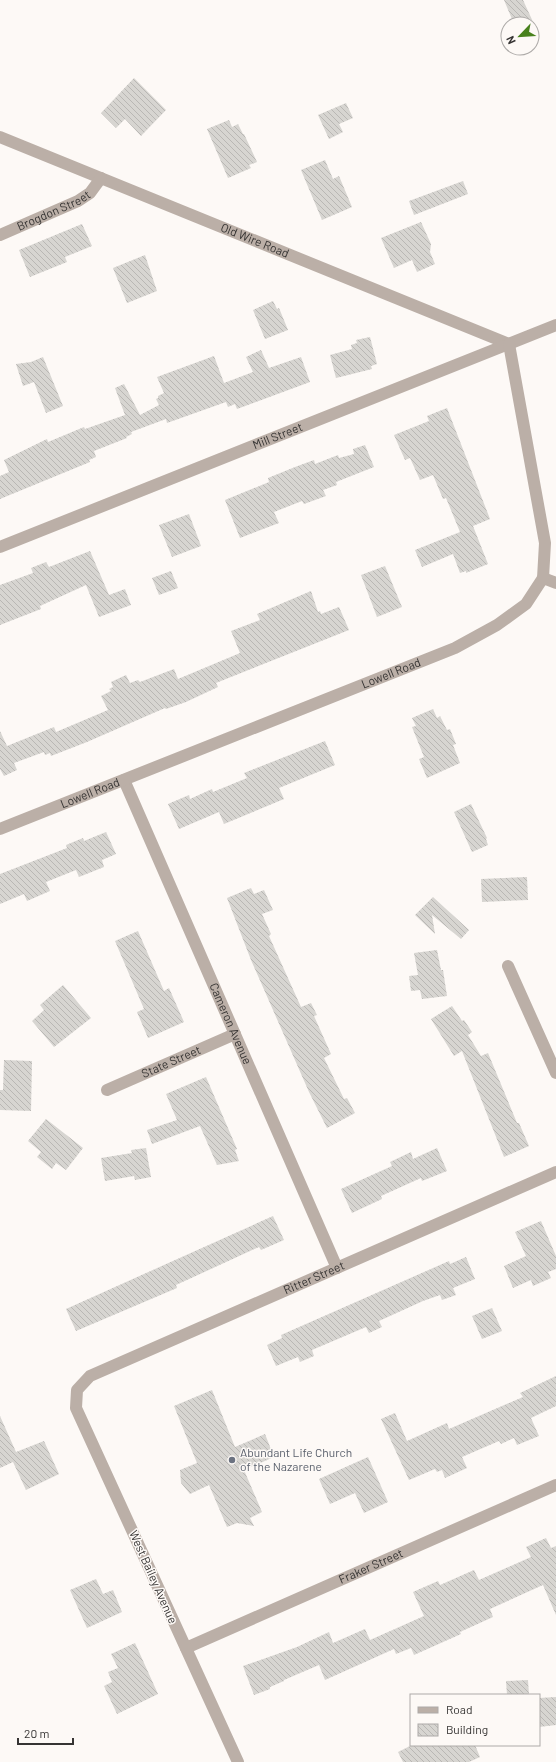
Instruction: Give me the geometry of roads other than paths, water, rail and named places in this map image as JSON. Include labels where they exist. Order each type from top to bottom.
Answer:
[{"type":"street","name":"Old Wire Road","points":[[0,137],[509,344]]},
{"type":"street","name":"Brogdon Street","points":[[0,235],[78,201],[90,193],[101,178]]},
{"type":"street","name":"Mill Street","points":[[0,547],[556,325]]},
{"type":"street","name":"Lowell Road","points":[[0,829],[455,648],[497,625],[526,604],[543,578],[545,543],[509,344]]},
{"type":"street","points":[[543,578],[556,584]]},
{"type":"street","name":"Cameron Avenue","points":[[124,780],[337,1268]]},
{"type":"street","points":[[508,966],[556,1073]]},
{"type":"street","name":"State Street","points":[[107,1090],[235,1034]]},
{"type":"street","name":"Ritter Street","points":[[77,1390],[90,1376],[556,1172]]},
{"type":"street","name":"West Bailey Avenue","points":[[77,1390],[76,1408],[238,1762]]},
{"type":"street","name":"Fraker Street","points":[[186,1648],[556,1486]]},
{"type":"place","name":"Abundant Life Church of the Nazarene","points":[[232,1460]]}]
